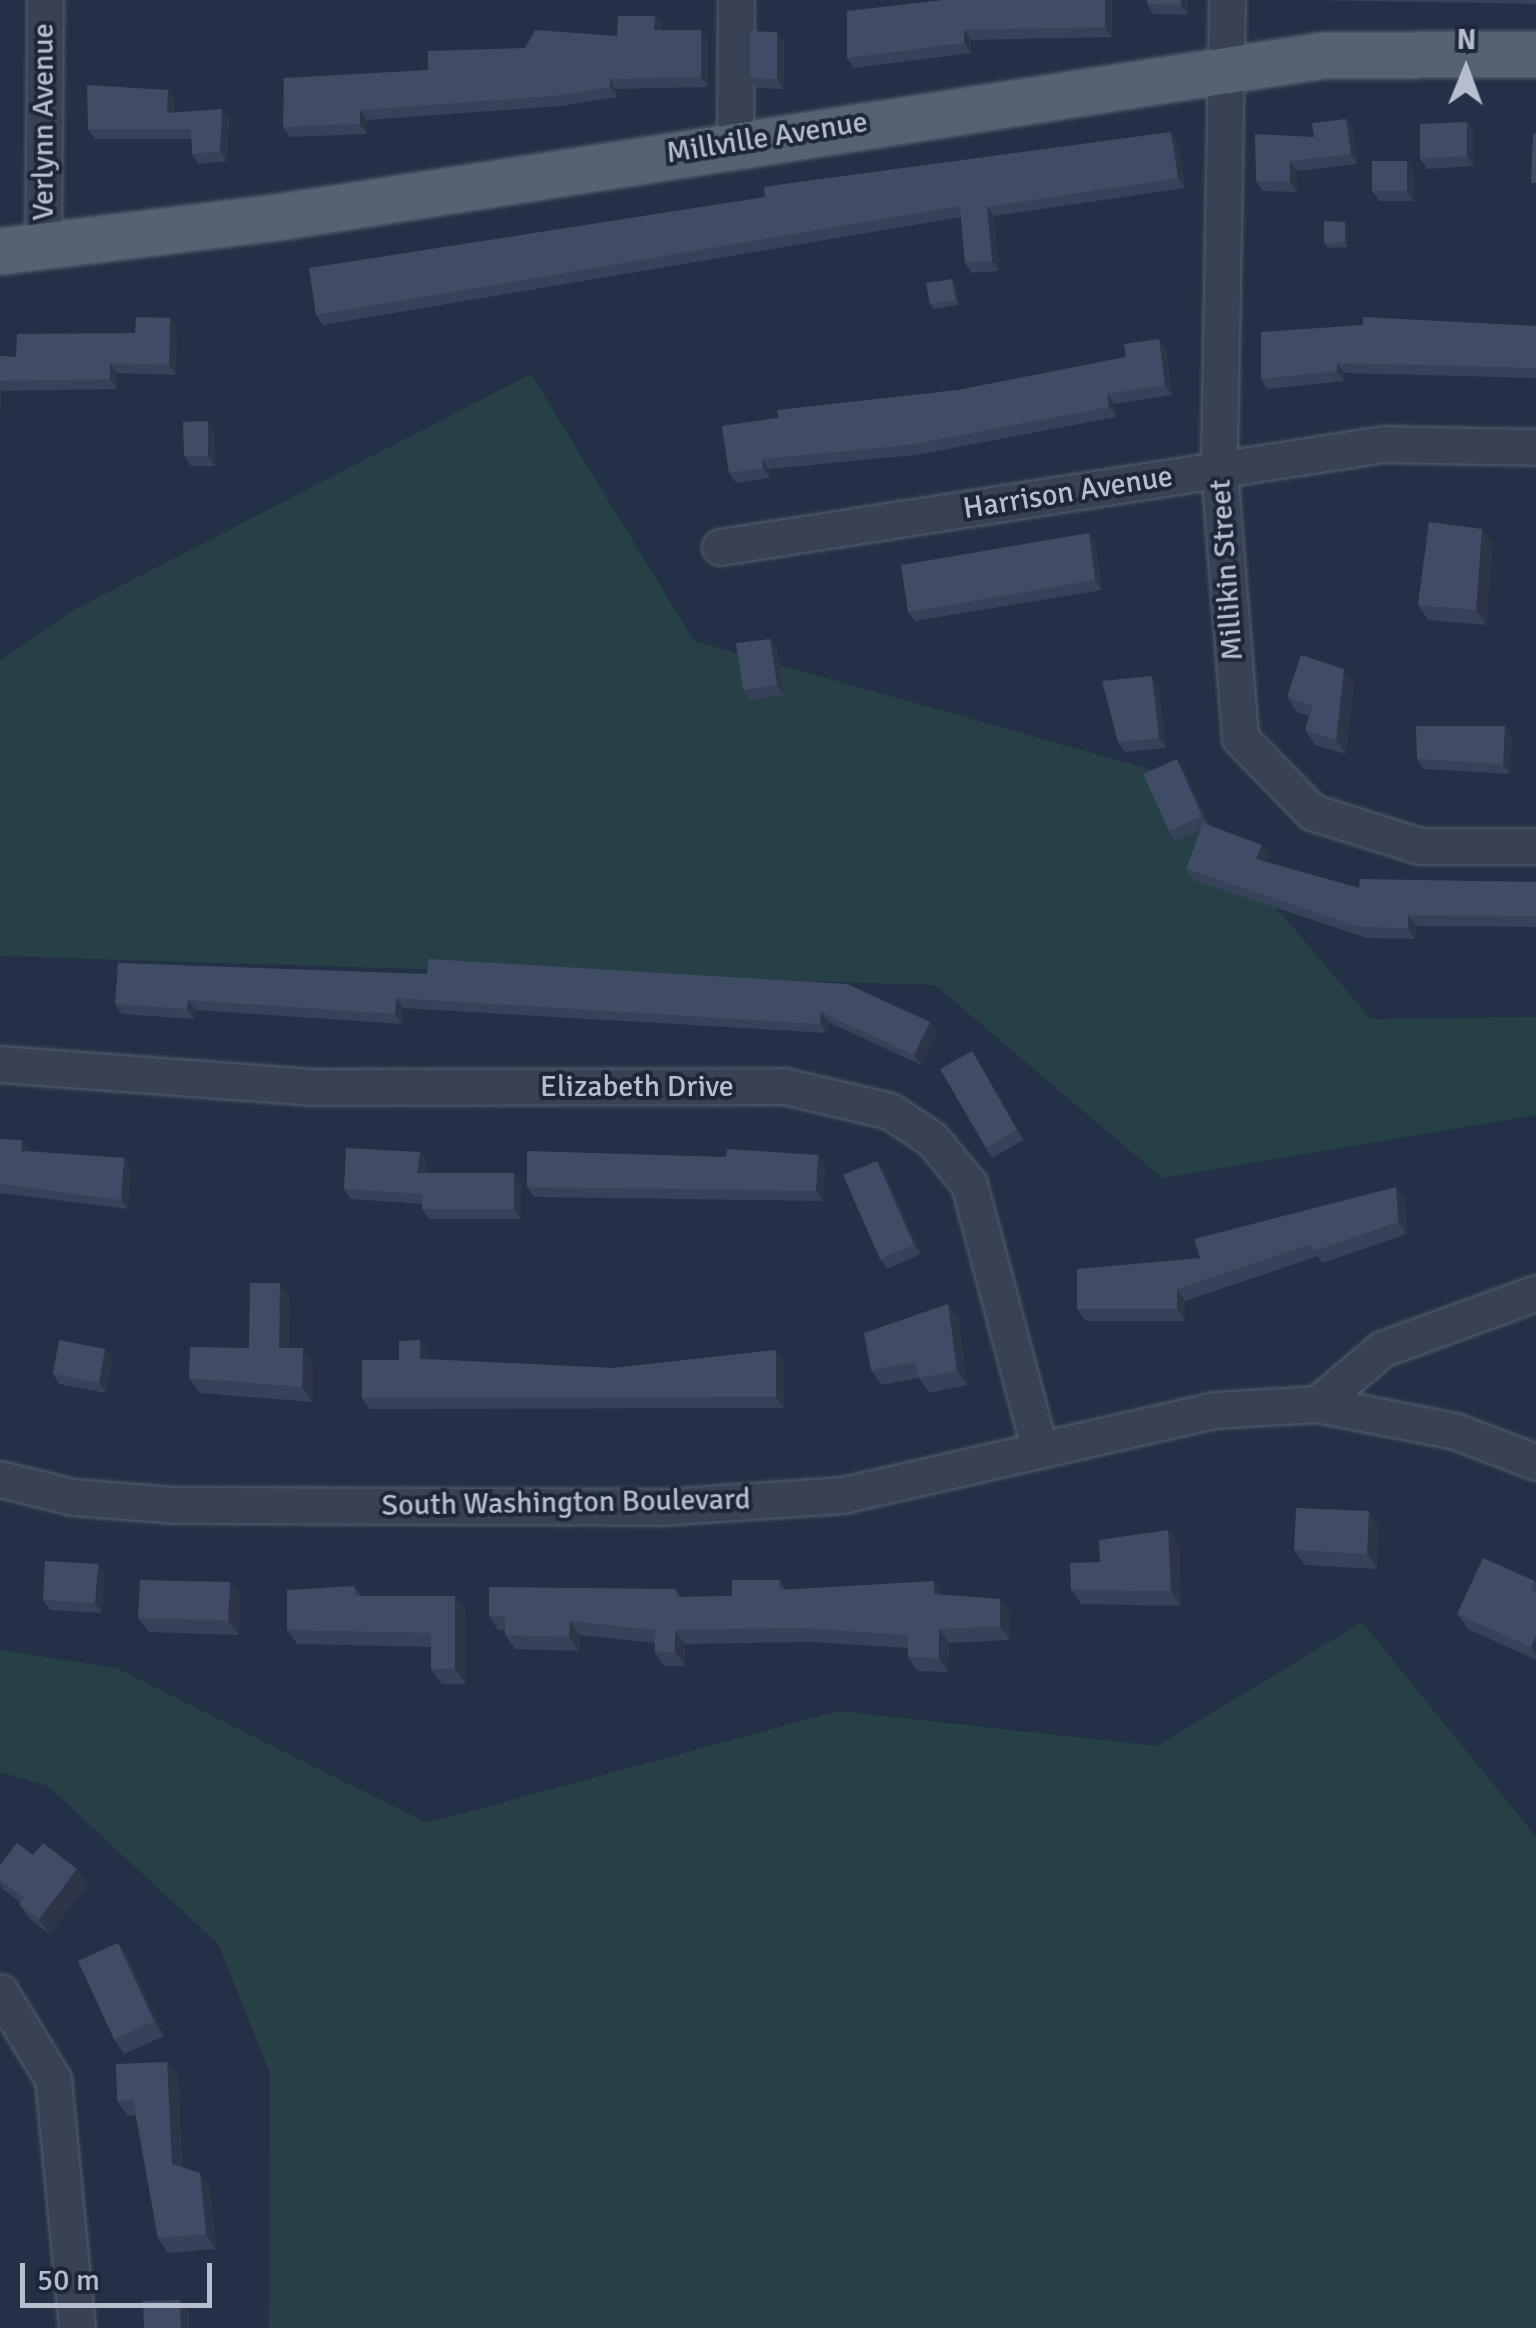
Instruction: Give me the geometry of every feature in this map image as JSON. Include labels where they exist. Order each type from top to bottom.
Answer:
[{"type":"main road","name":"Millville Avenue","points":[[21,248],[277,217],[735,141],[1226,70],[1375,51],[1536,54]]},
{"type":"street","name":"Verlynn Avenue","points":[[21,248],[44,0]]},
{"type":"street","points":[[735,141],[736,0]]},
{"type":"street","name":"Millikin Street","points":[[1227,0],[1220,469],[1240,738],[1312,812],[1420,846],[1536,846]]},
{"type":"street","name":"Harrison Avenue","points":[[720,547],[1384,444],[1536,447]]},
{"type":"street","name":"Elizabeth Drive","points":[[0,1064],[310,1087],[784,1086],[875,1106],[932,1140],[969,1184],[1040,1448]]},
{"type":"street","points":[[1317,1404],[1382,1349],[1536,1293]]},
{"type":"street","name":"South Washington Boulevard","points":[[0,1479],[73,1498],[174,1505],[662,1507],[843,1495],[1214,1410],[1317,1404],[1455,1431],[1536,1462]]},
{"type":"street","points":[[0,1992],[53,2079],[77,2328]]},
{"type":"green space","points":[[531,374],[694,641],[1160,772],[1371,1019],[1536,1017],[1536,1115],[1162,1178],[935,985],[0,956],[0,661],[72,611]]},
{"type":"green space","points":[[1362,1622],[1536,1837],[1536,2328],[269,2328],[270,2073],[218,1944],[48,1786],[0,1772],[0,1650],[116,1668],[427,1823],[838,1711],[1157,1746]]},
{"type":"building","points":[[943,0],[1105,0],[1105,27],[964,30],[964,43],[847,58],[847,11]]},
{"type":"building","points":[[1147,0],[1181,0],[1181,5],[1147,4]]},
{"type":"building","points":[[618,16],[655,16],[654,30],[701,30],[701,77],[610,79],[610,87],[554,96],[360,110],[360,124],[283,127],[284,78],[428,70],[428,51],[525,48],[535,30],[617,36]]},
{"type":"building","points":[[750,31],[777,32],[777,79],[750,78]]},
{"type":"building","points":[[87,85],[168,90],[167,113],[222,109],[220,151],[192,154],[191,129],[88,129]]},
{"type":"building","points":[[1346,119],[1351,154],[1290,161],[1290,182],[1256,181],[1255,134],[1314,137],[1312,123]]},
{"type":"building","points":[[1467,122],[1467,156],[1420,159],[1420,124]]},
{"type":"building","points":[[1171,132],[1178,178],[987,207],[992,261],[965,263],[960,206],[316,315],[309,268],[765,197],[764,187]]},
{"type":"building","points":[[1536,134],[1536,183],[1531,183]]},
{"type":"building","points":[[1372,161],[1407,161],[1407,191],[1372,191]]},
{"type":"building","points":[[1324,221],[1345,222],[1345,242],[1324,243]]},
{"type":"building","points":[[952,279],[956,300],[930,304],[926,283]]},
{"type":"building","points":[[136,317],[170,318],[169,365],[110,363],[110,379],[0,381],[0,356],[16,357],[17,334],[135,333]]},
{"type":"building","points":[[1363,317],[1536,326],[1536,368],[1337,363],[1337,371],[1261,379],[1261,332],[1363,325]]},
{"type":"building","points":[[1159,339],[1165,385],[1107,394],[1109,407],[909,445],[762,459],[763,468],[729,473],[722,426],[779,418],[777,410],[958,390],[1126,357],[1124,344]]},
{"type":"building","points":[[208,421],[208,456],[184,456],[183,422]]},
{"type":"building","points":[[1429,522],[1482,529],[1476,610],[1418,605]]},
{"type":"building","points":[[1089,533],[1095,580],[908,612],[901,565]]},
{"type":"building","points":[[770,639],[777,685],[743,690],[736,643]]},
{"type":"building","points":[[1301,655],[1344,669],[1336,740],[1305,730],[1313,706],[1287,697]]},
{"type":"building","points":[[1152,676],[1159,738],[1118,742],[1102,681]]},
{"type":"building","points":[[1416,726],[1505,726],[1503,764],[1417,759]]},
{"type":"building","points":[[1177,759],[1202,816],[1169,831],[1143,774]]},
{"type":"building","points":[[1203,823],[1262,845],[1256,859],[1359,888],[1360,879],[1536,882],[1536,916],[1408,915],[1408,928],[1359,927],[1186,869]]},
{"type":"building","points":[[428,959],[847,984],[930,1022],[914,1055],[821,1012],[820,1024],[396,998],[395,1014],[188,1000],[187,1009],[115,1004],[118,963],[427,974]]},
{"type":"building","points":[[972,1051],[1017,1130],[986,1148],[940,1069]]},
{"type":"building","points":[[0,1139],[22,1140],[21,1151],[124,1158],[121,1200],[0,1184]]},
{"type":"building","points":[[346,1148],[420,1152],[417,1173],[514,1173],[514,1209],[422,1209],[422,1194],[344,1189]]},
{"type":"building","points":[[727,1149],[818,1155],[816,1191],[527,1187],[527,1151],[726,1157]]},
{"type":"building","points":[[877,1161],[914,1245],[880,1259],[843,1175]]},
{"type":"building","points":[[1396,1187],[1398,1222],[1314,1251],[1311,1244],[1177,1289],[1177,1309],[1077,1309],[1077,1269],[1200,1258],[1194,1239]]},
{"type":"building","points":[[250,1283],[280,1283],[279,1348],[303,1348],[302,1387],[189,1378],[190,1347],[249,1348]]},
{"type":"building","points":[[948,1304],[957,1371],[919,1378],[916,1362],[871,1370],[864,1333]]},
{"type":"building","points":[[59,1340],[105,1349],[99,1383],[53,1374]]},
{"type":"building","points":[[420,1340],[420,1359],[613,1368],[776,1350],[776,1397],[362,1398],[362,1360],[399,1360],[399,1341]]},
{"type":"building","points":[[1296,1508],[1369,1511],[1367,1554],[1294,1550]]},
{"type":"building","points":[[1168,1530],[1171,1591],[1071,1590],[1070,1563],[1100,1562],[1099,1540]]},
{"type":"building","points":[[1483,1558],[1535,1581],[1531,1591],[1536,1593],[1536,1635],[1531,1647],[1457,1614]]},
{"type":"building","points":[[45,1561],[98,1564],[95,1603],[43,1600]]},
{"type":"building","points":[[140,1580],[230,1582],[228,1620],[138,1618]]},
{"type":"building","points":[[732,1580],[779,1580],[779,1590],[934,1581],[934,1594],[1000,1599],[1000,1626],[939,1629],[939,1658],[908,1657],[908,1635],[799,1628],[675,1630],[675,1652],[655,1652],[655,1630],[570,1621],[569,1637],[505,1635],[505,1616],[489,1616],[489,1587],[676,1589],[676,1597],[732,1596]]},
{"type":"building","points":[[354,1586],[354,1596],[455,1596],[455,1669],[431,1669],[431,1633],[287,1630],[287,1590]]},
{"type":"building","points":[[17,1843],[33,1855],[43,1843],[77,1869],[39,1919],[19,1904],[24,1898],[0,1880],[0,1865]]},
{"type":"building","points":[[118,1943],[154,2021],[114,2039],[78,1961]]},
{"type":"building","points":[[167,2062],[172,2164],[200,2173],[206,2234],[158,2238],[133,2100],[117,2101],[116,2064]]},
{"type":"building","points":[[180,2300],[181,2328],[144,2328],[143,2301]]}]
